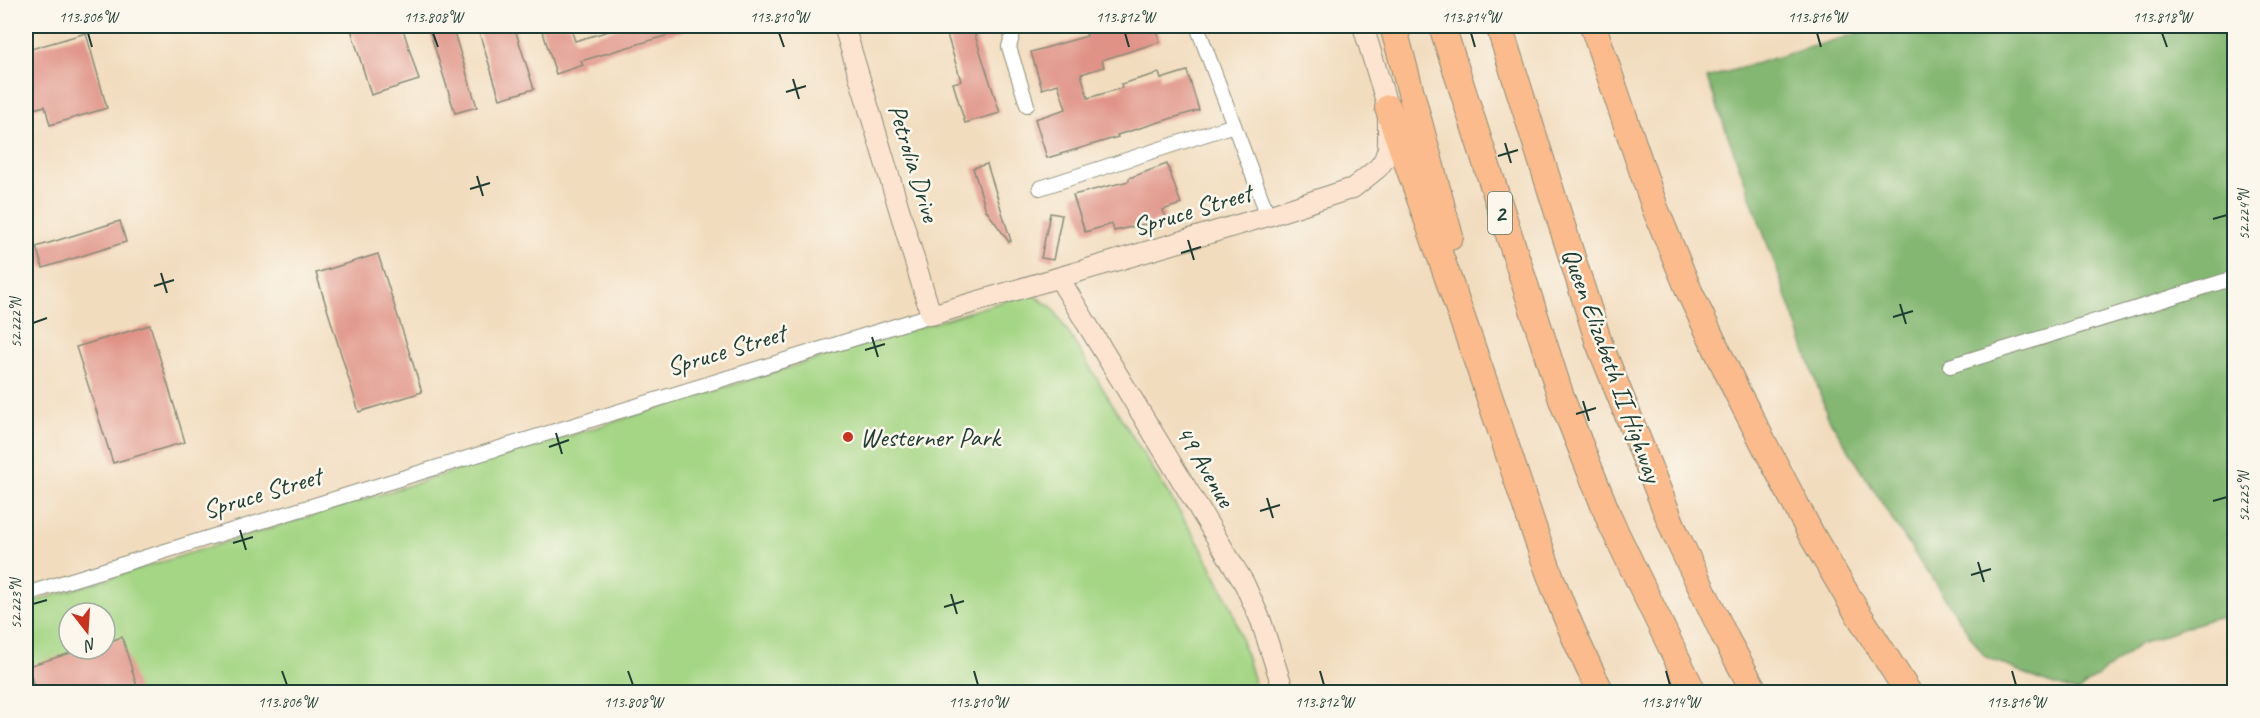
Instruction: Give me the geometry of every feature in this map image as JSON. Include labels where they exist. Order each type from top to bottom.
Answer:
[{"type":"highway","points":[[1393,26],[1500,428]]},
{"type":"highway","name":"2","points":[[1442,26],[1562,400],[1611,523],[1693,693]]},
{"type":"highway","name":"Queen Elizabeth II Highway","points":[[1499,26],[1603,354],[1676,535],[1755,693]]},
{"type":"highway","points":[[1593,26],[1655,208],[1690,293],[1737,392],[1811,534],[1855,609],[1907,689]]},
{"type":"highway","points":[[1388,108],[1500,428],[1552,585],[1577,647],[1601,693]]},
{"type":"street","name":"Petrolia Drive","points":[[844,26],[931,315]]},
{"type":"street","points":[[1015,26],[1009,47],[1027,105]]},
{"type":"street","points":[[1197,26],[1268,216]]},
{"type":"street","name":"Spruce Street","points":[[26,594],[931,315],[1268,216],[1353,188],[1366,179],[1384,160],[1388,148],[1388,108],[1363,26]]},
{"type":"street","points":[[1040,188],[1234,125]]},
{"type":"street","name":"49 Avenue","points":[[1059,278],[1244,583],[1261,621],[1284,693]]},
{"type":"street","points":[[1950,366],[2235,279]]},
{"type":"green space","points":[[1882,26],[2234,26],[2234,619],[2213,618],[2140,644],[2077,692],[2037,679],[1984,656],[1897,527],[1828,417],[1707,78]]},
{"type":"green space","name":"Westerner Park","points":[[1030,293],[1053,308],[1200,545],[1232,608],[1257,692],[26,692],[26,604]]},
{"type":"building","points":[[350,26],[402,26],[419,80],[371,95]]},
{"type":"building","points":[[428,26],[452,26],[477,107],[455,113]]},
{"type":"building","points":[[477,26],[514,26],[534,89],[500,99]]},
{"type":"building","points":[[541,26],[570,26],[575,41],[626,26],[689,26],[689,29],[581,61],[583,65],[556,74]]},
{"type":"building","points":[[972,26],[1000,113],[965,123],[953,83],[961,81],[946,31]]},
{"type":"building","points":[[1084,26],[1156,26],[1160,42],[1102,60],[1104,67],[1081,74],[1088,98],[1122,88],[1121,84],[1159,73],[1161,79],[1187,71],[1199,110],[1047,158],[1035,119],[1066,109],[1058,84],[1042,89],[1031,52],[1087,36]]},
{"type":"building","points":[[86,33],[107,108],[50,125],[45,106],[26,111],[26,53],[31,49]]},
{"type":"building","points":[[987,164],[1011,241],[1009,242],[986,210],[973,168]]},
{"type":"building","points":[[1167,164],[1181,204],[1163,210],[1166,218],[1114,231],[1112,224],[1085,232],[1073,195],[1129,181],[1129,178]]},
{"type":"building","points":[[1050,213],[1062,215],[1053,260],[1041,258]]},
{"type":"building","points":[[120,221],[126,242],[43,268],[36,247]]},
{"type":"building","points":[[378,254],[422,392],[359,412],[316,273]]},
{"type":"building","points":[[150,325],[185,442],[113,463],[76,347]]},
{"type":"building","points":[[122,637],[139,693],[36,693],[28,666],[57,657],[57,661],[117,661],[117,639]]},
{"type":"place","name":"Westerner Park","points":[[848,437]]}]
